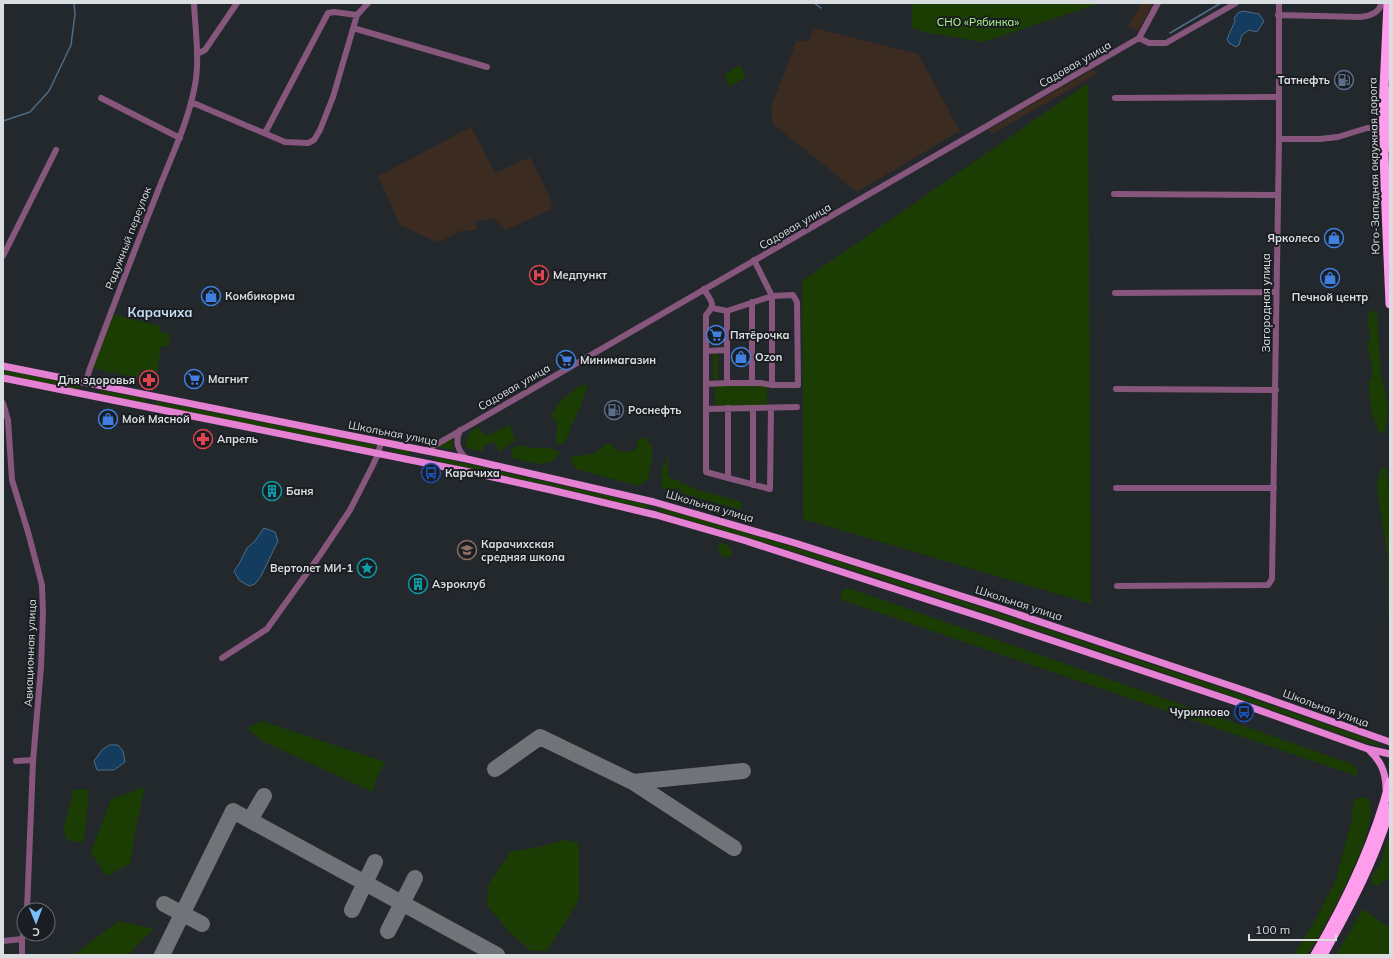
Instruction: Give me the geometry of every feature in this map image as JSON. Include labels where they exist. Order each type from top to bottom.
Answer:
[{"type":"highway","name":"Юго-Западная окружная дорога","points":[[1388,3],[1383,90],[1387,146],[1390,304]]},
{"type":"highway","name":"Юго-Западная окружная дорога","points":[[1387,146],[1390,91]]},
{"type":"highway","points":[[1323,955],[1370,862],[1386,809],[1390,782]]},
{"type":"highway","points":[[1315,955],[1337,916],[1386,809]]},
{"type":"main road","name":"Школьная улица","points":[[3,366],[467,459],[654,502],[788,541],[998,608],[1240,689],[1390,742]]},
{"type":"main road","points":[[3,378],[551,490],[650,514],[743,540],[987,618],[1236,702],[1368,749],[1390,754]]},
{"type":"main road","points":[[84,394],[86,383]]},
{"type":"main road","points":[[422,463],[425,451]]},
{"type":"main road","points":[[650,514],[654,502]]},
{"type":"main road","points":[[1368,749],[1380,763],[1385,775],[1386,809]]},
{"type":"street","name":"Радужный переулок","points":[[86,383],[119,289],[180,138],[191,102],[196,83],[197,68],[194,3]]},
{"type":"street","points":[[197,54],[205,50],[237,3]]},
{"type":"street","points":[[191,102],[285,142],[308,143],[314,140],[320,130],[333,97],[357,15],[368,3]]},
{"type":"street","points":[[1158,3],[1138,38],[1149,43],[1166,43],[1236,3]]},
{"type":"street","name":"Загородная улица","points":[[1117,586],[1268,584],[1272,579],[1276,390],[1279,3]]},
{"type":"street","points":[[1278,15],[1369,16],[1381,7],[1382,3]]},
{"type":"street","points":[[265,133],[328,13],[334,12],[357,15]]},
{"type":"street","points":[[353,28],[487,67]]},
{"type":"street","name":"Садовая улица","points":[[425,451],[1138,38]]},
{"type":"street","points":[[1115,98],[1278,97]]},
{"type":"street","points":[[101,98],[180,138]]},
{"type":"street","points":[[1279,139],[1320,139],[1338,137],[1367,128],[1372,128],[1379,132],[1387,146]]},
{"type":"street","points":[[3,256],[56,150]]},
{"type":"street","points":[[1114,194],[1277,195]]},
{"type":"street","points":[[754,260],[772,296],[772,385]]},
{"type":"street","points":[[704,289],[712,304],[712,308],[706,315],[706,472],[770,490],[771,408]]},
{"type":"street","points":[[1115,293],[1276,292]]},
{"type":"street","points":[[706,384],[761,383],[772,385],[798,385],[797,302],[793,295],[772,296],[727,311],[712,308]]},
{"type":"street","points":[[752,302],[752,383]]},
{"type":"street","points":[[727,311],[727,383]]},
{"type":"street","points":[[706,351],[727,350]]},
{"type":"street","points":[[1116,390],[1276,390]]},
{"type":"street","name":"Авиационная улица","points":[[3,402],[8,420],[12,480],[42,585],[43,613],[41,667],[33,760],[27,902]]},
{"type":"street","points":[[706,409],[797,407]]},
{"type":"street","points":[[728,408],[728,478]]},
{"type":"street","points":[[753,408],[753,485]]},
{"type":"street","points":[[460,430],[457,437],[457,447],[467,459]]},
{"type":"street","points":[[222,658],[267,629],[350,510],[378,454],[381,442]]},
{"type":"street","points":[[1116,488],[1274,488]]},
{"type":"street","points":[[16,762],[33,760]]},
{"type":"street","points":[[3,941],[16,938]]},
{"type":"street","points":[[22,955],[23,942]]},
{"type":"shaded area","points":[[1141,3],[1153,3],[1138,31],[1128,27]]},
{"type":"shaded area","points":[[814,28],[918,54],[960,131],[857,192],[773,124],[771,108],[796,42],[809,40]]},
{"type":"shaded area","points":[[1094,69],[1097,74],[992,134],[989,129]]},
{"type":"shaded area","points":[[471,127],[495,173],[530,157],[550,197],[552,209],[506,230],[494,219],[475,221],[477,230],[461,231],[440,242],[432,240],[400,225],[378,176]]},
{"type":"green space","name":"СНО «Рябинка»","points":[[912,3],[1101,3],[983,42],[923,32],[912,27]]},
{"type":"green space","points":[[740,65],[746,77],[730,87],[724,75]]},
{"type":"green space","points":[[1088,83],[1091,604],[803,519],[802,281]]},
{"type":"green space","points":[[1376,310],[1381,377],[1385,389],[1388,409],[1386,428],[1382,435],[1376,426],[1370,402],[1369,387],[1372,372],[1367,342],[1370,339],[1368,315]]},
{"type":"green space","points":[[112,314],[161,326],[160,332],[170,334],[168,347],[161,346],[157,372],[140,370],[138,378],[92,368]]},
{"type":"green space","points":[[713,354],[718,354],[718,379],[713,379]]},
{"type":"green space","points":[[3,370],[79,385],[79,388],[77,390],[3,374]]},
{"type":"green space","points":[[715,383],[729,383],[730,386],[767,386],[767,406],[715,406]]},
{"type":"green space","points":[[581,385],[587,386],[583,400],[564,444],[556,444],[557,423],[551,415],[560,401]]},
{"type":"green space","points":[[101,390],[146,399],[145,403],[101,394]]},
{"type":"green space","points":[[156,401],[376,445],[374,449],[155,405]]},
{"type":"green space","points":[[510,425],[515,441],[499,452],[495,442],[485,445],[483,451],[466,448],[466,440],[468,435],[478,427],[486,436]]},
{"type":"green space","points":[[453,437],[452,443],[454,450],[438,447]]},
{"type":"green space","points":[[645,437],[652,446],[652,458],[648,480],[638,486],[576,469],[570,457],[596,453],[608,442],[621,452],[632,451],[636,449],[638,440]]},
{"type":"green space","points":[[519,445],[532,448],[549,448],[560,452],[552,462],[538,464],[512,458],[511,449]]},
{"type":"green space","points":[[394,448],[410,451],[409,455],[393,452]]},
{"type":"green space","points":[[437,457],[648,505],[649,507],[646,509],[552,486],[436,461],[435,459]]},
{"type":"green space","points":[[668,457],[668,477],[698,490],[742,502],[741,510],[681,493],[679,488],[668,491],[661,487],[662,469]]},
{"type":"green space","points":[[1381,468],[1386,468],[1390,498],[1390,631],[1387,551],[1377,490],[1377,483]]},
{"type":"green space","points":[[661,508],[708,521],[894,579],[1034,625],[1324,723],[1365,738],[1383,747],[1363,742],[1123,659],[900,585],[660,512],[658,509]]},
{"type":"green space","points":[[719,542],[729,546],[733,554],[729,557],[722,557],[718,548]]},
{"type":"green space","points":[[848,588],[1352,764],[1358,771],[1357,776],[842,600],[840,592]]},
{"type":"green space","points":[[262,721],[385,762],[376,779],[373,792],[262,741],[247,728]]},
{"type":"green space","points":[[145,787],[130,864],[106,876],[91,852],[111,799]]},
{"type":"green space","points":[[89,789],[85,835],[82,843],[66,839],[64,826],[74,790]]},
{"type":"green space","points":[[1361,797],[1370,801],[1370,819],[1366,837],[1359,854],[1337,904],[1307,955],[1294,955],[1319,913],[1336,879],[1351,823],[1354,800]]},
{"type":"green space","points":[[1390,832],[1390,877],[1378,886],[1374,886],[1372,884],[1372,876],[1381,862]]},
{"type":"green space","points":[[564,840],[579,842],[579,900],[547,951],[531,951],[510,933],[487,905],[488,885],[511,851],[535,848]]},
{"type":"green space","points":[[1363,909],[1387,926],[1390,925],[1390,955],[1336,955]]},
{"type":"green space","points":[[119,921],[154,929],[135,947],[129,955],[73,955]]},
{"type":"water","points":[[1243,11],[1259,14],[1264,21],[1257,32],[1249,30],[1242,35],[1239,45],[1236,47],[1229,43],[1227,39],[1235,21],[1234,18],[1238,13]]},
{"type":"water","points":[[264,528],[275,532],[278,541],[261,576],[255,584],[249,586],[239,580],[234,571],[247,548],[255,541]]},
{"type":"water","points":[[109,745],[118,745],[123,751],[125,762],[114,770],[97,770],[94,761],[102,750]]},
{"type":"waterway","points":[[3,121],[30,112],[49,91],[71,45],[75,14],[74,3]]},
{"type":"waterway","points":[[814,3],[821,8]]},
{"type":"waterway","points":[[1170,33],[1221,3]]},
{"type":"taxiway","points":[[495,769],[540,737],[633,782],[734,848]]},
{"type":"taxiway","points":[[633,782],[743,771]]},
{"type":"taxiway","points":[[250,820],[264,796]]},
{"type":"taxiway","points":[[162,955],[233,811],[497,955]]},
{"type":"taxiway","points":[[352,910],[375,862]]},
{"type":"taxiway","points":[[388,931],[415,878]]},
{"type":"taxiway","points":[[164,904],[202,924]]},
{"type":"place","name":"Татнефть","points":[[1344,80]]},
{"type":"place","name":"Ярколесо","points":[[1334,238]]},
{"type":"place","name":"Медпункт","points":[[539,275]]},
{"type":"place","name":"Печной центр","points":[[1330,278]]},
{"type":"place","name":"Комбикорма","points":[[211,296]]},
{"type":"place","name":"Пятёрочка","points":[[716,335]]},
{"type":"place","name":"Ozon","points":[[741,357]]},
{"type":"place","name":"Минимагазин","points":[[566,360]]},
{"type":"place","name":"Магнит","points":[[194,379]]},
{"type":"place","name":"Для здоровья","points":[[149,380]]},
{"type":"place","name":"Роснефть","points":[[614,410]]},
{"type":"place","name":"Мой Мясной","points":[[108,419]]},
{"type":"place","name":"Апрель","points":[[203,439]]},
{"type":"place","name":"Карачиха","points":[[431,473]]},
{"type":"place","name":"Баня","points":[[272,491]]},
{"type":"place","name":"Карачихская средняя школа","points":[[467,550]]},
{"type":"place","name":"Вертолет МИ-1","points":[[367,568]]},
{"type":"place","name":"Аэроклуб","points":[[418,584]]},
{"type":"place","name":"Чурилково","points":[[1244,712]]},
{"type":"district","name":"Карачиха","points":[[160,312]]}]
